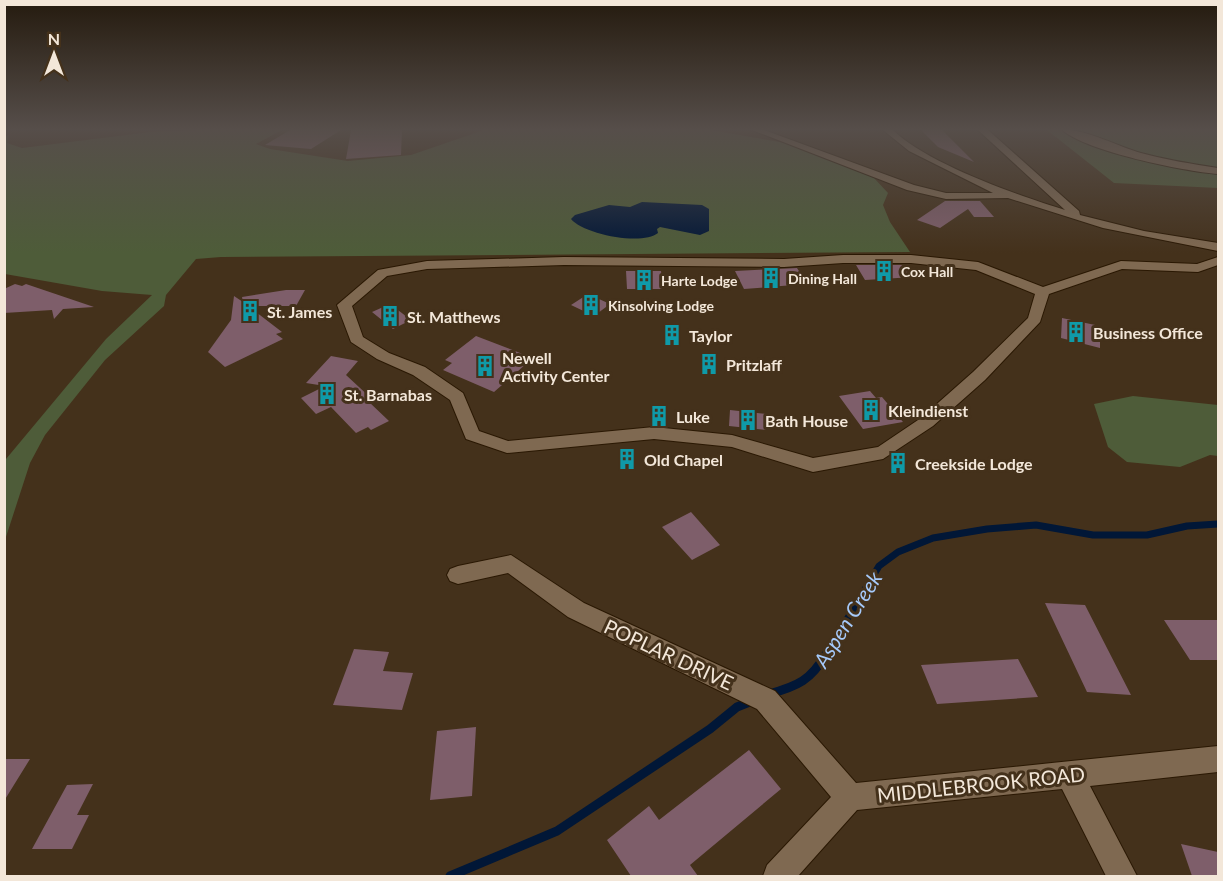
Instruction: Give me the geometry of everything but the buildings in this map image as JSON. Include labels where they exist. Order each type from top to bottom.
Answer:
[{"type":"street","points":[[867,171],[911,188],[946,196],[1007,194]]},
{"type":"street","points":[[953,171],[1007,194],[1078,216],[1218,253]]},
{"type":"street","points":[[977,171],[998,181],[1007,194]]},
{"type":"street","points":[[1029,171],[1078,216]]},
{"type":"street","points":[[1043,292],[1035,319],[979,376],[927,422],[883,453],[813,465],[732,441],[654,433],[507,447],[472,435],[457,397],[419,371],[383,356],[356,339],[344,305],[383,273],[427,265],[564,261],[772,263],[843,259],[911,259],[978,266],[1043,292],[1121,265],[1198,268],[1218,253]]},
{"type":"street","name":"POPLAR DRIVE","points":[[458,575],[511,564],[576,610],[766,700],[850,797]]},
{"type":"street","name":"MIDDLEBROOK ROAD","points":[[850,797],[1218,759]]},
{"type":"street","points":[[1070,776],[1122,876]]},
{"type":"street","points":[[778,876],[850,797]]},
{"type":"green space","points":[[5,171],[858,171],[874,178],[888,193],[883,205],[890,222],[910,252],[196,259],[166,295],[164,306],[105,360],[45,435],[30,463],[5,540],[6,459],[106,339],[152,295],[102,291],[5,274]]},
{"type":"green space","points":[[1099,171],[1218,171],[1218,188],[1114,183]]},
{"type":"green space","points":[[1133,396],[1218,405],[1218,456],[1210,455],[1180,467],[1127,462],[1108,447],[1094,404]]},
{"type":"water","points":[[642,202],[702,205],[709,209],[709,231],[700,235],[660,227],[657,229],[658,233],[650,237],[613,237],[587,229],[571,219],[575,215],[609,205],[630,207]]},
{"type":"waterway","name":"Aspen Creek","points":[[825,656],[879,566],[898,552],[933,538],[987,529],[1036,525],[1093,535],[1147,535],[1187,526],[1218,524]]},
{"type":"waterway","name":"Aspen Creek","points":[[769,694],[803,681],[815,670],[826,654]]},
{"type":"waterway","name":"Aspen Creek","points":[[450,876],[557,831],[710,729],[737,707],[752,701]]},
{"type":"place","name":"Cox Hall","points":[[884,271]]},
{"type":"place","name":"Dining Hall","points":[[771,278]]},
{"type":"place","name":"Harte Lodge","points":[[644,280]]},
{"type":"place","name":"Kinsolving Lodge","points":[[591,305]]},
{"type":"place","name":"St. James","points":[[250,311]]},
{"type":"place","name":"St. Matthews","points":[[390,316]]},
{"type":"place","name":"Business Office","points":[[1076,332]]},
{"type":"place","name":"Taylor","points":[[672,335]]},
{"type":"place","name":"Pritzlaff","points":[[709,364]]},
{"type":"place","name":"Newell Activity Center","points":[[485,366]]},
{"type":"place","name":"St. Barnabas","points":[[327,394]]},
{"type":"place","name":"Kleindienst","points":[[871,410]]},
{"type":"place","name":"Luke","points":[[659,416]]},
{"type":"place","name":"Bath House","points":[[748,420]]},
{"type":"place","name":"Old Chapel","points":[[627,459]]},
{"type":"place","name":"Creekside Lodge","points":[[898,463]]}]
